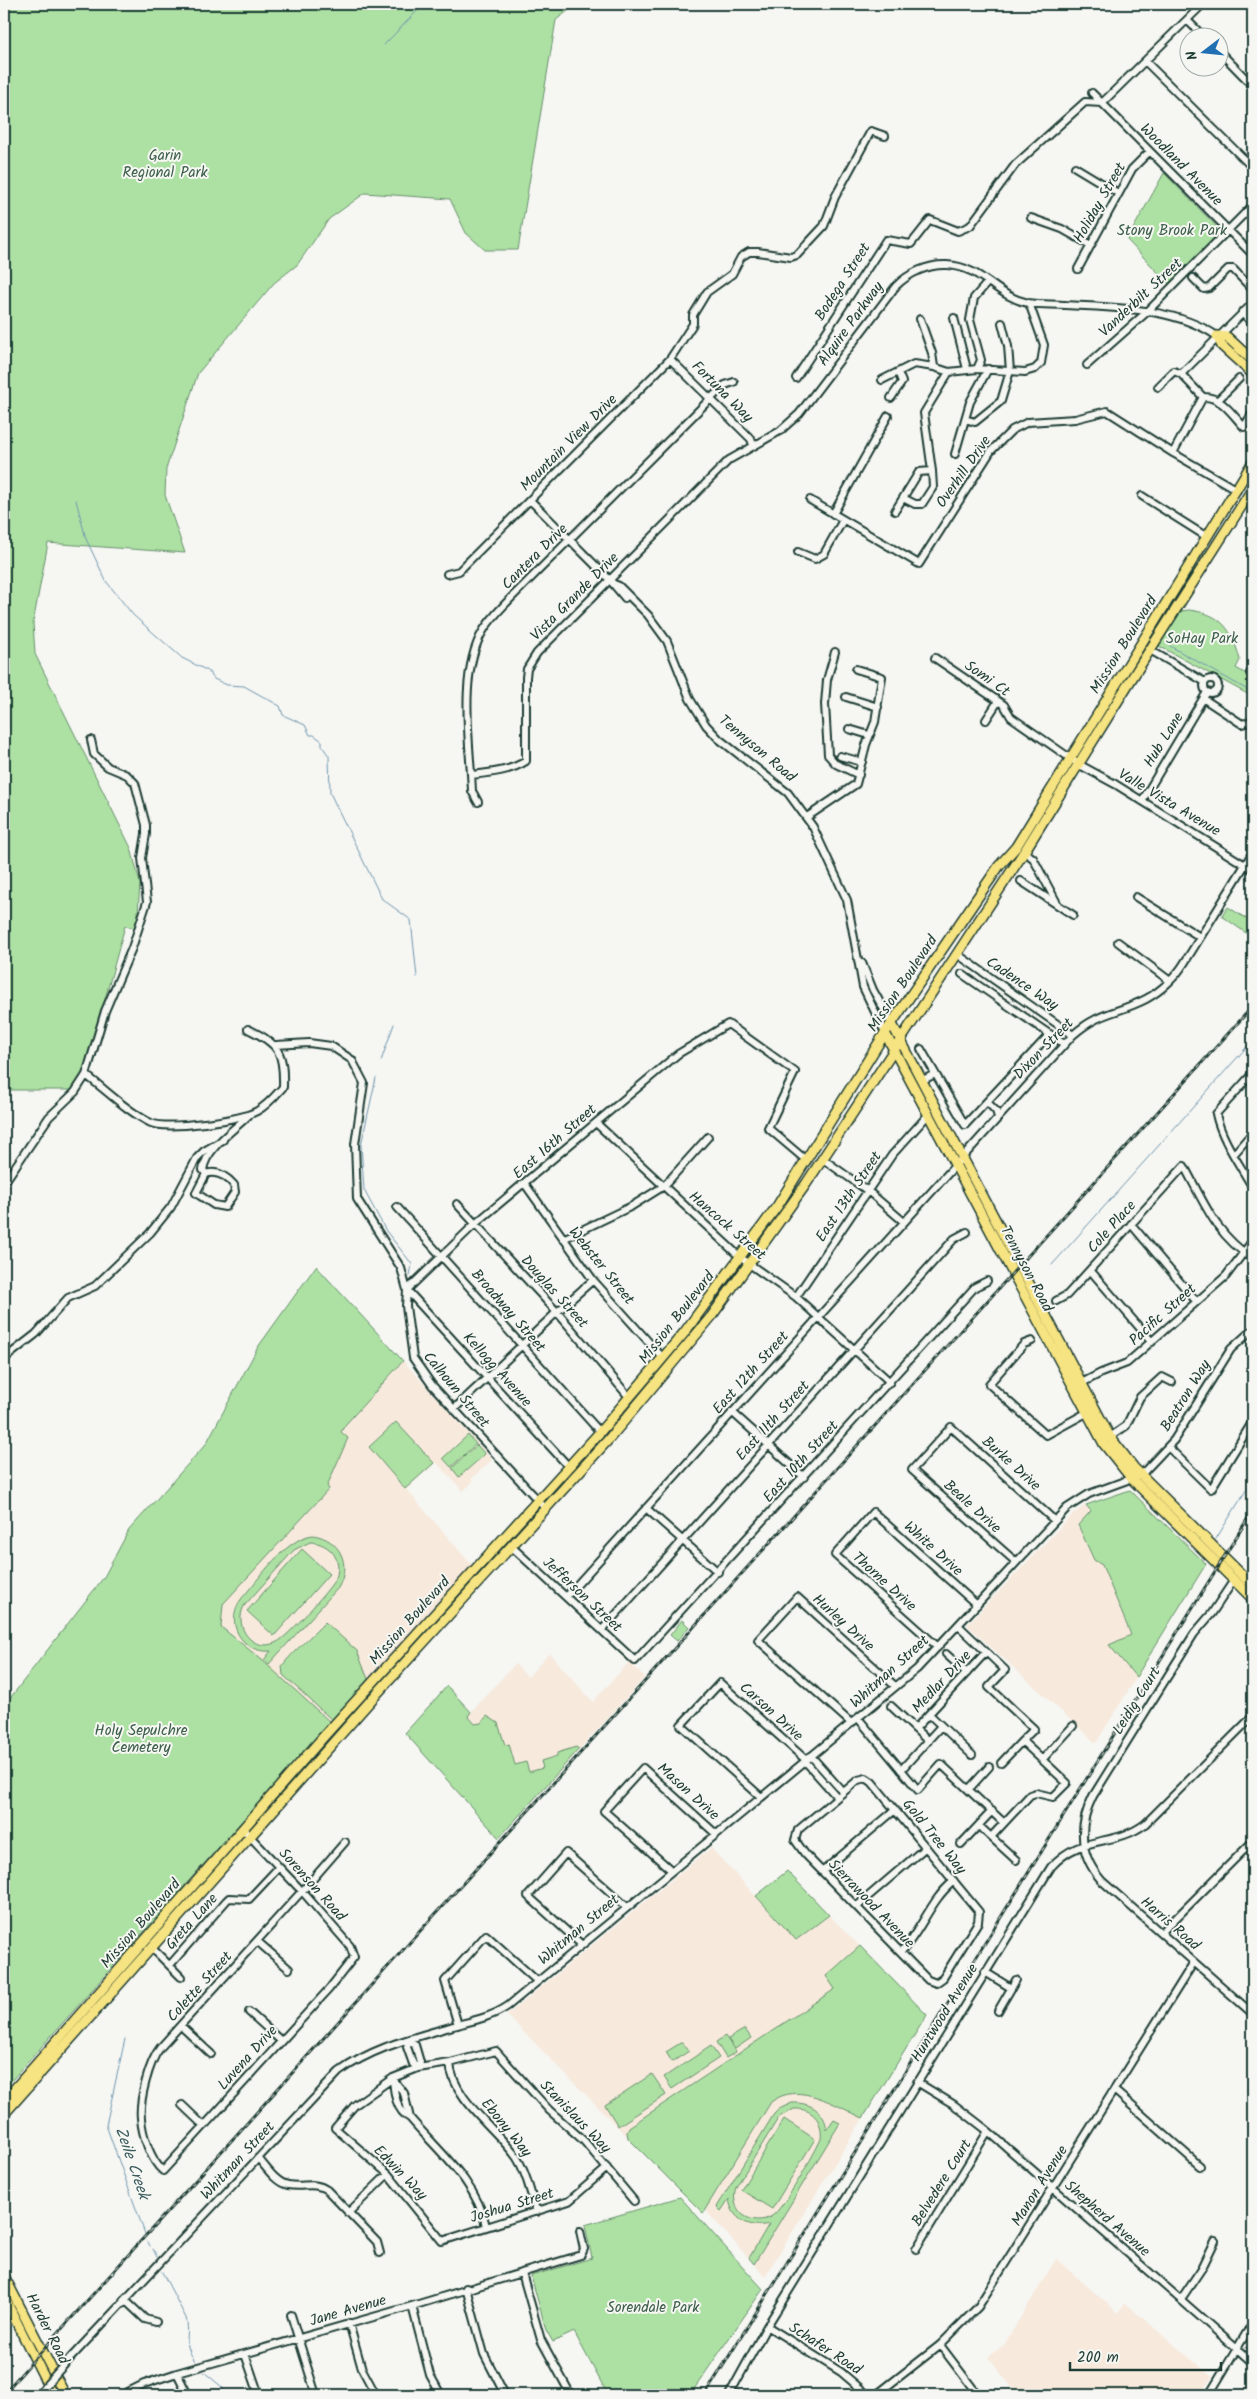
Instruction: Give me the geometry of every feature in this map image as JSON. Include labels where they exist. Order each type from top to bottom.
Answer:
[{"type":"main road","name":"Alquire Parkway","points":[[1217,336],[1227,337],[1253,361]]},
{"type":"main road","name":"Alquire Parkway","points":[[1217,336],[1222,346],[1253,374]]},
{"type":"main road","name":"Mission Boulevard","points":[[4,2101],[364,1692],[630,1398],[741,1258],[807,1161],[885,1034],[998,866],[1016,846],[1253,462]]},
{"type":"main road","name":"Mission Boulevard","points":[[4,2114],[353,1720],[650,1393],[750,1265],[823,1159],[1024,852],[1253,488]]},
{"type":"main road","name":"Tennyson Road","points":[[892,1024],[899,1042],[962,1159],[1077,1385]]},
{"type":"main road","name":"Tennyson Road","points":[[885,1034],[955,1166],[1091,1411],[1110,1453],[1253,1586]]},
{"type":"main road","name":"Tennyson Road","points":[[1091,1411],[1137,1477],[1219,1566],[1253,1599]]},
{"type":"main road","points":[[474,1571],[482,1579]]},
{"type":"main road","points":[[353,1720],[353,1714],[364,1692]]},
{"type":"main road","points":[[49,2063],[49,2057],[62,2043],[65,2032]]},
{"type":"main road","name":"Harder Road","points":[[4,2276],[65,2395]]},
{"type":"main road","name":"Harder Road","points":[[4,2297],[53,2395]]},
{"type":"street","points":[[1102,103],[1203,4]]},
{"type":"street","points":[[1187,20],[1195,28]]},
{"type":"street","points":[[1145,61],[1253,168]]},
{"type":"street","points":[[1230,62],[1253,86]]},
{"type":"street","name":"Woodland Avenue","points":[[1092,93],[1253,255]]},
{"type":"street","name":"Bodega Street","points":[[796,378],[886,240],[911,244],[930,220],[958,231],[970,226],[1014,165],[1085,102],[1095,101],[1102,103]]},
{"type":"street","name":"Mountain View Drive","points":[[447,574],[459,571],[670,358],[693,324],[694,315],[707,292],[732,274],[741,257],[749,252],[784,257],[797,255],[824,226],[835,197],[871,130],[885,136]]},
{"type":"street","name":"Holiday Street","points":[[1078,269],[1132,169],[1149,152]]},
{"type":"street","points":[[1076,167],[1118,193]]},
{"type":"street","name":"Vanderbilt Street","points":[[1087,365],[1148,311],[1253,205]]},
{"type":"street","points":[[1031,218],[1062,229],[1090,245]]},
{"type":"street","name":"Alquire Parkway","points":[[753,445],[780,431],[799,414],[900,282],[923,269],[947,265],[975,271],[1005,294],[1029,303],[1148,311],[1195,323],[1217,336]]},
{"type":"street","points":[[1193,278],[1204,289],[1209,288],[1228,269],[1233,269],[1253,290]]},
{"type":"street","points":[[977,369],[981,360],[970,320],[974,298],[988,282]]},
{"type":"street","points":[[882,380],[914,364],[934,367],[949,372],[967,369],[988,369],[1024,372],[1035,369],[1041,363],[1044,345],[1029,303]]},
{"type":"street","points":[[1181,374],[1217,336],[1253,303]]},
{"type":"street","points":[[1242,312],[1253,324]]},
{"type":"street","points":[[954,318],[967,369]]},
{"type":"street","points":[[920,319],[932,353],[934,367]]},
{"type":"street","points":[[964,420],[975,422],[1001,401],[1010,371],[1008,346],[1002,323]]},
{"type":"street","name":"Fortuna Way","points":[[670,358],[751,439],[753,445]]},
{"type":"street","points":[[954,454],[970,402],[988,369]]},
{"type":"street","points":[[1158,387],[1174,371],[1181,374],[1203,397],[1212,397],[1218,400],[1244,427],[1253,412]]},
{"type":"street","points":[[891,398],[902,382],[898,372]]},
{"type":"street","points":[[905,498],[915,504],[922,504],[933,488],[924,413],[949,372]]},
{"type":"street","points":[[1218,400],[1239,379]]},
{"type":"street","name":"Cantera Drive","points":[[478,802],[472,791],[468,706],[470,668],[476,644],[498,612],[710,398],[726,385],[734,382]]},
{"type":"street","points":[[1173,453],[1203,397]]},
{"type":"street","name":"Overhill Drive","points":[[810,500],[919,564],[991,451],[1012,430],[1028,422],[1075,418],[1108,411],[1173,453],[1237,490]]},
{"type":"street","points":[[834,514],[888,416]]},
{"type":"street","name":"Vista Grande Drive","points":[[471,775],[489,773],[526,761],[528,755],[524,696],[528,669],[537,653],[612,582],[729,460],[753,445]]},
{"type":"street","points":[[895,512],[919,472],[932,471]]},
{"type":"street","points":[[1142,496],[1207,537]]},
{"type":"street","name":"Tennyson Road","points":[[530,500],[612,582],[617,591],[652,622],[674,654],[690,699],[706,725],[719,738],[775,780],[807,817],[848,900],[865,995],[885,1034]]},
{"type":"street","points":[[798,552],[815,558],[824,554],[843,520]]},
{"type":"street","name":"Hub Lane","points":[[1142,801],[1204,700],[1207,692],[1215,692],[1218,685],[1212,680],[1205,682],[1150,650]]},
{"type":"street","points":[[835,652],[827,680],[825,704],[828,754],[836,764],[859,775]]},
{"type":"street","name":"Somi Ct","points":[[935,658],[996,699],[1004,705],[1011,717],[1070,759]]},
{"type":"street","points":[[807,817],[853,787],[859,775],[869,735],[875,722],[882,677],[856,669]]},
{"type":"street","points":[[1205,682],[1204,688],[1207,692]]},
{"type":"street","points":[[846,697],[878,707]]},
{"type":"street","points":[[986,720],[997,703],[996,699]]},
{"type":"street","points":[[1204,700],[1242,724],[1253,721]]},
{"type":"street","points":[[849,729],[869,735]]},
{"type":"street","points":[[4,1183],[49,1117],[75,1092],[86,1075],[105,1011],[132,948],[147,902],[142,858],[146,825],[135,783],[127,775],[108,767],[94,754],[91,740]]},
{"type":"street","points":[[840,756],[862,762]]},
{"type":"street","name":"Valle Vista Avenue","points":[[1070,759],[1253,870]]},
{"type":"street","points":[[1024,852],[1033,858],[1058,905]]},
{"type":"street","name":"Dixon Street","points":[[955,1166],[1073,1035],[1097,1017],[1146,999],[1170,981],[1182,967],[1253,852]]},
{"type":"street","points":[[1021,881],[1073,915]]},
{"type":"street","points":[[1136,897],[1200,937]]},
{"type":"street","points":[[1118,942],[1170,981]]},
{"type":"street","name":"Cadence Way","points":[[957,954],[1073,1035]]},
{"type":"street","name":"Tennyson Road","points":[[859,955],[873,990],[892,1024]]},
{"type":"street","points":[[962,974],[1064,1044]]},
{"type":"street","name":"East 16th Street","points":[[407,1290],[475,1224],[678,1054],[728,1024],[796,1072],[768,1128],[807,1161]]},
{"type":"street","points":[[206,1174],[203,1170],[205,1160],[223,1140],[252,1113],[272,1100],[283,1087],[281,1064],[276,1045],[248,1029]]},
{"type":"street","points":[[921,1049],[965,1125],[1050,1034]]},
{"type":"street","name":"Calhoun Street","points":[[276,1045],[309,1043],[331,1046],[352,1060],[364,1083],[355,1144],[357,1199],[401,1268],[407,1290],[406,1306],[413,1358],[422,1372],[454,1410],[546,1509]]},
{"type":"street","points":[[1253,1073],[1216,1114],[1218,1123],[1234,1154],[1250,1183],[1253,1185]]},
{"type":"street","points":[[86,1075],[132,1110],[159,1126],[181,1126],[239,1117],[252,1113]]},
{"type":"street","points":[[922,1084],[936,1076]]},
{"type":"street","points":[[985,1104],[996,1112],[998,1117]]},
{"type":"street","name":"East 13th Street","points":[[796,1297],[897,1149],[928,1115]]},
{"type":"street","name":"Hancock Street","points":[[596,1123],[741,1258],[796,1297],[890,1382]]},
{"type":"street","points":[[1234,1154],[1253,1132]]},
{"type":"street","points":[[562,1239],[632,1206],[664,1186],[708,1137]]},
{"type":"street","points":[[4,1359],[36,1334],[68,1298],[95,1286],[150,1233],[171,1207],[197,1158],[204,1151],[223,1140]]},
{"type":"street","points":[[823,1159],[868,1191],[904,1222]]},
{"type":"street","name":"East 12th Street","points":[[566,1597],[955,1166]]},
{"type":"street","name":"Cole Place","points":[[1056,1301],[1067,1295],[1184,1166],[1216,1226],[1223,1236],[1244,1253]]},
{"type":"street","points":[[212,1171],[223,1175],[234,1185],[235,1192],[225,1207],[214,1205],[196,1193],[206,1174],[212,1171]]},
{"type":"street","name":"Webster Street","points":[[525,1184],[562,1239],[593,1280],[663,1358]]},
{"type":"street","name":"Douglas Street","points":[[457,1204],[557,1312],[630,1398]]},
{"type":"street","name":"Broadway Street","points":[[397,1207],[444,1256],[521,1346],[600,1432]]},
{"type":"street","points":[[1131,1224],[1196,1301]]},
{"type":"street","name":"East 11th Street","points":[[602,1630],[954,1238],[967,1232]]},
{"type":"street","name":"Pacific Street","points":[[1077,1385],[1101,1373],[1123,1366],[1226,1276],[1253,1240]]},
{"type":"street","points":[[1244,1253],[1253,1259]]},
{"type":"street","points":[[1090,1270],[1152,1342]]},
{"type":"street","points":[[454,1410],[593,1280]]},
{"type":"street","name":"East 10th Street","points":[[635,1662],[976,1287],[987,1281]]},
{"type":"street","name":"Kellogg Avenue","points":[[407,1290],[569,1467]]},
{"type":"street","name":"Beatron Way","points":[[1137,1477],[1168,1447],[1231,1348],[1251,1331],[1253,1332]]},
{"type":"street","points":[[1032,1341],[1024,1344],[989,1384],[1046,1435],[1091,1411]]},
{"type":"street","points":[[1110,1437],[1126,1426],[1140,1397],[1146,1390],[1162,1377],[1172,1382]]},
{"type":"street","points":[[732,1412],[804,1477]]},
{"type":"street","points":[[1168,1447],[1211,1489],[1253,1421]]},
{"type":"street","name":"Beale Drive","points":[[951,1427],[912,1470],[1016,1562]]},
{"type":"street","name":"Burke Drive","points":[[951,1427],[1055,1520]]},
{"type":"street","name":"Whitman Street","points":[[39,2394],[319,2090],[338,2072],[370,2052],[458,2025],[502,2009],[896,1686],[938,1647],[1055,1520],[1082,1498],[1137,1477]]},
{"type":"street","points":[[646,1508],[718,1572]]},
{"type":"street","name":"Thorne Drive","points":[[873,1512],[835,1555],[938,1647]]},
{"type":"street","name":"White Drive","points":[[873,1512],[977,1605]]},
{"type":"street","name":"Jefferson Street","points":[[512,1547],[635,1662]]},
{"type":"street","name":"Leidig Court","points":[[1084,1844],[1082,1837],[1084,1815],[1093,1796],[1194,1634],[1212,1613],[1234,1580]]},
{"type":"street","name":"Hurley Drive","points":[[851,1723],[758,1640],[797,1598],[896,1686]]},
{"type":"street","points":[[958,1625],[1005,1670],[989,1687],[1034,1728],[1001,1763]]},
{"type":"street","name":"Medlar Drive","points":[[915,1729],[986,1652]]},
{"type":"street","points":[[946,1654],[967,1673]]},
{"type":"street","name":"Carson Drive","points":[[760,1796],[681,1725],[720,1683],[844,1792]]},
{"type":"street","points":[[891,1706],[928,1740]]},
{"type":"street","points":[[928,1714],[972,1755]]},
{"type":"street","name":"Huntwood Avenue","points":[[729,2395],[766,2326],[1051,1867],[1069,1851],[1084,1844],[1125,1836],[1145,1824],[1253,1716]]},
{"type":"street","points":[[858,1718],[918,1790],[942,1764],[1004,1823]]},
{"type":"street","name":"Medlar Drive","points":[[901,1770],[941,1726]]},
{"type":"street","points":[[1042,1760],[1073,1726]]},
{"type":"street","points":[[991,1837],[1033,1793],[1053,1797],[1067,1783],[1022,1741]]},
{"type":"street","name":"Carson Drive","points":[[807,1759],[837,1797]]},
{"type":"street","points":[[969,1789],[989,1767]]},
{"type":"street","name":"Mason Drive","points":[[671,1870],[604,1811],[643,1768],[716,1834]]},
{"type":"street","name":"Gold Tree Way","points":[[844,1792],[858,1780],[866,1778],[872,1782],[954,1881],[980,1916],[943,1978],[936,1983]]},
{"type":"street","points":[[837,1797],[844,1792]]},
{"type":"street","name":"Sierrawood Avenue","points":[[837,1797],[798,1830],[794,1836],[796,1844],[928,1980],[936,1983]]},
{"type":"street","points":[[822,1871],[896,1810]]},
{"type":"street","points":[[961,1844],[992,1811]]},
{"type":"street","points":[[979,1826],[1016,1860]]},
{"type":"street","name":"Sorenson Road","points":[[243,1829],[302,1891],[354,1950],[352,1962]]},
{"type":"street","points":[[1161,1933],[1253,1841]]},
{"type":"street","name":"Colette Street","points":[[163,2171],[155,2164],[142,2123],[141,2113],[154,2058],[345,1842]]},
{"type":"street","name":"Harris Road","points":[[1084,1844],[1088,1861],[1102,1881],[1253,2014]]},
{"type":"street","points":[[857,1906],[926,1847]]},
{"type":"street","points":[[582,1945],[528,1896],[566,1853],[627,1907]]},
{"type":"street","name":"Greta Lane","points":[[170,1965],[229,1898],[249,1899],[279,1867]]},
{"type":"street","points":[[901,1952],[911,1940],[941,1893],[954,1881]]},
{"type":"street","points":[[458,2025],[445,1981],[486,1935],[537,1981]]},
{"type":"street","points":[[257,1941],[289,1969]]},
{"type":"street","name":"Greta Lane","points":[[152,1948],[181,1976]]},
{"type":"street","name":"Luvena Drive","points":[[163,2171],[352,1962]]},
{"type":"street","name":"Manon Avenue","points":[[876,2395],[940,2345],[978,2307],[1194,1962]]},
{"type":"street","points":[[985,1972],[1011,1988]]},
{"type":"street","points":[[998,2010],[1016,1980]]},
{"type":"street","points":[[249,2012],[280,2040]]},
{"type":"street","points":[[181,2026],[211,2054]]},
{"type":"street","points":[[410,2039],[408,2047],[412,2064],[418,2068]]},
{"type":"street","name":"Stanislaus Way","points":[[450,2063],[496,2051],[549,2110],[584,2142],[634,2201]]},
{"type":"street","points":[[450,2063],[418,2068],[393,2078],[400,2110],[403,2115],[410,2118],[472,2190],[484,2214],[486,2226]]},
{"type":"street","name":"Ebony Way","points":[[450,2063],[450,2073],[457,2089],[517,2159],[528,2182],[537,2212]]},
{"type":"street","name":"Edwin Way","points":[[393,2078],[355,2105],[335,2128],[388,2174],[442,2241]]},
{"type":"street","name":"Shepherd Avenue","points":[[917,2082],[953,2104],[988,2131],[1253,2363]]},
{"type":"street","points":[[1114,2090],[1200,2166]]},
{"type":"street","points":[[182,2105],[204,2126]]},
{"type":"street","name":"Belvedere Court","points":[[916,2249],[988,2131]]},
{"type":"street","points":[[258,2158],[276,2178],[288,2185],[320,2185],[377,2242],[380,2253]]},
{"type":"street","name":"Joshua Street","points":[[442,2241],[570,2201],[607,2168]]},
{"type":"street","points":[[348,2213],[388,2174]]},
{"type":"street","name":"Jane Avenue","points":[[125,2395],[177,2373],[412,2306],[466,2288],[581,2255],[584,2249],[580,2231]]},
{"type":"street","points":[[1180,2300],[1202,2268],[1215,2241]]},
{"type":"street","points":[[522,2273],[539,2333],[571,2395]]},
{"type":"street","points":[[466,2288],[484,2354],[505,2395]]},
{"type":"street","points":[[126,2301],[144,2319],[156,2322]]},
{"type":"street","points":[[412,2306],[430,2374],[441,2395]]},
{"type":"street","points":[[291,2315],[316,2395]]},
{"type":"street","points":[[1209,2395],[1253,2322]]},
{"type":"street","points":[[349,2323],[362,2369],[376,2395]]},
{"type":"street","name":"Schafer Road","points":[[766,2326],[841,2372],[868,2395]]},
{"type":"street","points":[[940,2345],[978,2395]]},
{"type":"street","points":[[245,2354],[259,2395]]},
{"type":"street","points":[[177,2373],[188,2395]]},
{"type":"shaded area","points":[[403,1361],[492,1460],[471,1479],[473,1482],[463,1491],[436,1462],[406,1489],[470,1563],[473,1564],[330,1722],[262,1660],[221,1627],[222,1604],[328,1489],[326,1486],[348,1438],[341,1432],[345,1425]]},
{"type":"shaded area","points":[[1126,1491],[1132,1491],[1206,1564],[1096,1743],[967,1625],[1073,1514],[1086,1505]]},
{"type":"shaded area","points":[[549,1653],[593,1702],[629,1662],[645,1677],[499,1838],[405,1733],[447,1686],[471,1712],[515,1664],[528,1677]]},
{"type":"shaded area","points":[[711,1848],[796,1940],[829,1915],[927,2015],[765,2276],[705,2210],[703,2213],[507,2015]]},
{"type":"shaded area","points":[[1056,2259],[1118,2313],[1125,2303],[1212,2377],[1199,2395],[1018,2395],[988,2357],[1004,2345]]},
{"type":"green space","name":"Garin Regional Park","points":[[4,4],[577,4],[556,20],[518,250],[485,250],[466,233],[450,199],[365,193],[329,219],[297,265],[274,283],[198,373],[166,469],[165,495],[185,553],[48,543],[33,623],[35,654],[131,848],[140,883],[137,928],[125,926],[80,1090],[4,1090]]},
{"type":"green space","name":"Stony Brook Park","points":[[1164,173],[1222,232],[1170,285],[1127,240]]},
{"type":"green space","name":"SoHay Park","points":[[1189,610],[1210,615],[1224,625],[1237,649],[1240,660],[1236,668],[1253,678],[1253,697],[1157,645],[1181,611]]},
{"type":"green space","points":[[1228,907],[1253,923],[1253,938],[1222,916]]},
{"type":"green space","name":"Holy Sepulchre Cemetery","points":[[316,1266],[403,1361],[345,1425],[341,1432],[348,1438],[327,1486],[329,1489],[223,1604],[221,1627],[262,1660],[330,1722],[4,2089],[4,1706],[104,1577],[129,1530],[206,1444],[258,1347]]},
{"type":"green space","points":[[396,1422],[434,1463],[405,1489],[369,1447]]},
{"type":"green space","points":[[468,1435],[476,1444],[451,1467],[443,1458]]},
{"type":"green space","points":[[477,1445],[485,1454],[459,1477],[452,1468]]},
{"type":"green space","points":[[1130,1490],[1206,1564],[1136,1677],[1109,1645],[1131,1635],[1102,1565],[1094,1560],[1078,1525],[1091,1511],[1086,1505]]},
{"type":"green space","points":[[313,1535],[322,1537],[336,1547],[341,1554],[343,1562],[342,1579],[338,1588],[269,1664],[264,1660],[271,1651],[261,1651],[244,1642],[238,1635],[234,1617],[242,1598],[274,1560],[293,1543]],"holes":[[[310,1542],[317,1543],[333,1553],[338,1565],[336,1578],[308,1613],[290,1632],[277,1642],[268,1645],[253,1641],[243,1630],[241,1614],[244,1606],[294,1550]]]},
{"type":"green space","points":[[302,1549],[329,1574],[274,1636],[247,1611]]},
{"type":"green space","points":[[682,1620],[689,1627],[677,1641],[670,1635]]},
{"type":"green space","points":[[325,1622],[357,1651],[368,1679],[332,1720],[283,1675],[282,1666]]},
{"type":"green space","points":[[447,1686],[471,1712],[468,1716],[475,1724],[481,1723],[487,1716],[498,1723],[505,1745],[509,1744],[515,1765],[526,1762],[529,1772],[543,1768],[541,1761],[557,1756],[557,1753],[576,1747],[579,1749],[499,1838],[405,1733]]},
{"type":"green space","points":[[787,1871],[829,1915],[796,1940],[756,1896]]},
{"type":"green space","points":[[860,1946],[927,2015],[863,2118],[817,2097],[805,2094],[782,2096],[771,2102],[703,2213],[628,2138],[627,2132],[629,2127],[835,1989],[826,1976]]},
{"type":"green space","points":[[745,2029],[751,2038],[735,2049],[728,2039]]},
{"type":"green space","points":[[725,2036],[736,2052],[726,2058],[716,2042]]},
{"type":"green space","points":[[682,2042],[689,2051],[672,2062],[666,2052]]},
{"type":"green space","points":[[711,2046],[719,2058],[672,2089],[664,2077]]},
{"type":"green space","points":[[652,2074],[666,2095],[618,2126],[605,2105]]},
{"type":"green space","points":[[792,2103],[805,2104],[820,2113],[826,2123],[827,2130],[834,2120],[840,2123],[754,2264],[749,2258],[769,2224],[755,2225],[743,2221],[734,2212],[729,2199],[721,2211],[717,2207],[774,2114],[779,2109]],"holes":[[[794,2109],[811,2113],[818,2121],[821,2132],[818,2146],[783,2203],[772,2216],[757,2220],[746,2217],[736,2205],[736,2187],[779,2117]]]},
{"type":"green space","points":[[784,2119],[815,2139],[772,2209],[741,2190]]},
{"type":"green space","name":"Sorendale Park","points":[[680,2197],[763,2289],[690,2395],[608,2395],[574,2332],[553,2342],[546,2330],[531,2276],[592,2258],[585,2225]]},
{"type":"waterway","points":[[384,45],[417,11],[432,4]]},
{"type":"waterway","points":[[76,500],[86,539],[106,581],[133,615],[182,658],[208,671],[214,679],[227,685],[244,686],[280,706],[283,715],[305,725],[310,735],[314,735],[322,741],[322,746],[329,756],[330,793],[382,899],[411,920],[417,977]]},
{"type":"waterway","points":[[1170,646],[1253,693]]},
{"type":"waterway","points":[[381,1061],[394,1024]]},
{"type":"waterway","points":[[1052,1265],[1253,1040]]},
{"type":"waterway","points":[[376,1078],[361,1145],[364,1190],[386,1231],[412,1264],[410,1276]]},
{"type":"waterway","points":[[1216,1539],[1253,1479]]},
{"type":"waterway","name":"Zeile Creek","points":[[125,2039],[106,2125],[145,2234]]},
{"type":"waterway","name":"Zeile Creek","points":[[148,2242],[150,2246]]},
{"type":"waterway","name":"Zeile Creek","points":[[153,2249],[157,2257]]},
{"type":"waterway","name":"Zeile Creek","points":[[162,2272],[186,2318],[188,2348],[195,2361]]},
{"type":"waterway","name":"Zeile Creek","points":[[204,2372],[222,2387],[227,2395]]},
{"type":"railway","points":[[4,2393],[1253,1006]]},
{"type":"railway","points":[[705,2395],[1253,1510]]}]
